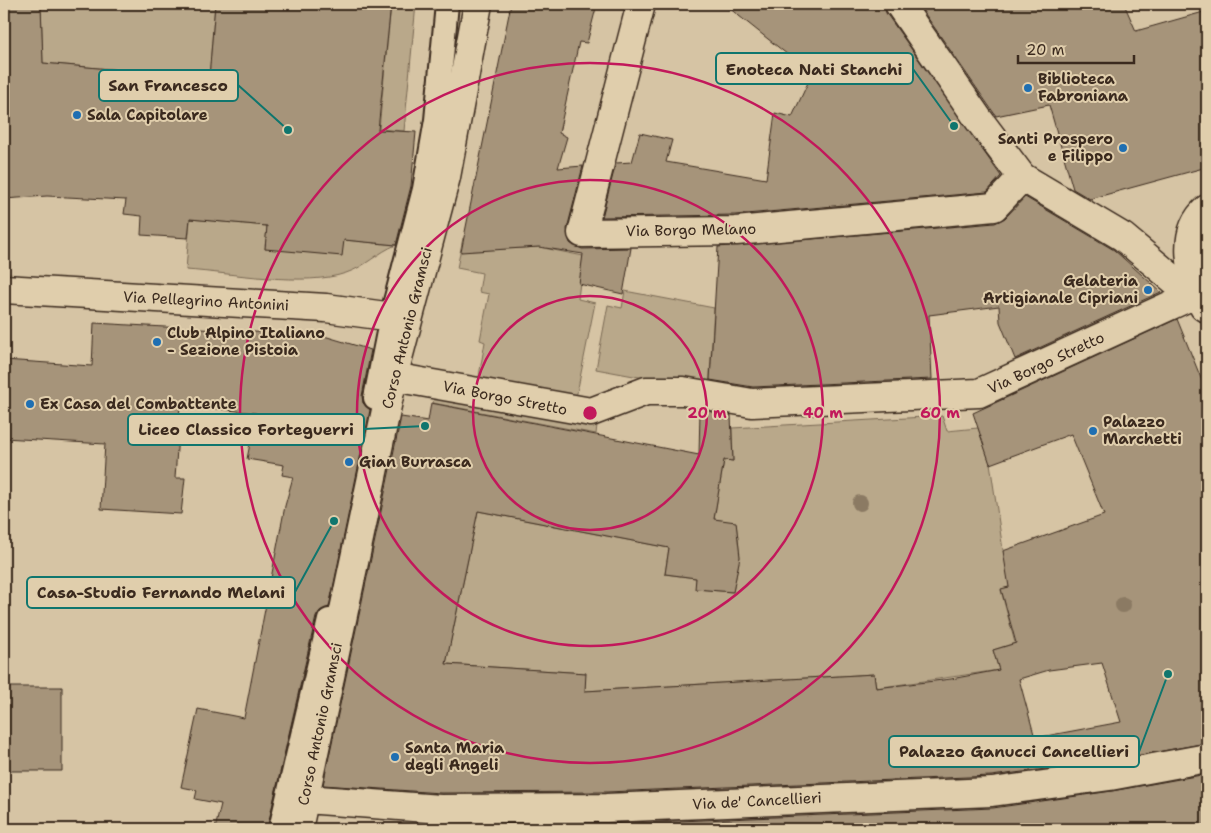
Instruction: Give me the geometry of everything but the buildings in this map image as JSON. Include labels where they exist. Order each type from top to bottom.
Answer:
[{"type":"street","name":"Corso Antonio Gramsci","points":[[298,829],[393,377],[399,318],[446,178],[478,4]]},
{"type":"street","name":"Via Borgo Melano","points":[[641,4],[582,233],[736,231],[994,207],[1022,177]]},
{"type":"street","points":[[899,4],[979,120],[1022,177],[1123,237],[1202,305]]},
{"type":"street","points":[[1202,305],[1191,266],[1190,239],[1203,212]]},
{"type":"street","name":"Via Pellegrino Antonini","points":[[4,289],[326,308],[399,318]]},
{"type":"street","name":"Via Borgo Stretto","points":[[393,377],[577,412],[591,412],[646,391],[683,392],[752,403],[979,393],[1202,305]]},
{"type":"street","name":"Via de' Cancellieri","points":[[305,799],[438,819],[606,808],[992,792],[1110,776],[1207,758]]},
{"type":"lane","name":"Corso Antonio Gramsci","points":[[280,829],[399,318],[436,120],[447,4]]},
{"type":"lane","points":[[462,91],[466,4]]},
{"type":"shaded area","points":[[41,4],[215,4],[209,78],[43,63]]},
{"type":"shaded area","points":[[391,4],[416,4],[404,131],[379,129]]},
{"type":"shaded area","points":[[190,219],[267,226],[265,249],[344,240],[396,245],[353,270],[329,277],[310,279],[268,278],[186,270]]},
{"type":"shaded area","points":[[463,238],[499,249],[539,247],[583,256],[578,299],[595,303],[575,403],[478,382],[485,342],[480,340],[489,294],[479,292],[482,273],[457,268]]},
{"type":"shaded area","points":[[625,291],[714,308],[709,390],[596,369],[608,305],[622,308]]},
{"type":"shaded area","points":[[435,393],[597,425],[596,434],[433,403]]},
{"type":"shaded area","points":[[942,416],[947,431],[978,428],[990,463],[1003,550],[1014,585],[1001,590],[1015,643],[993,650],[999,670],[876,688],[874,674],[585,691],[585,673],[446,664],[478,511],[669,548],[665,574],[696,578],[696,589],[733,592],[740,557],[736,523],[714,519],[724,460],[733,461],[732,428]]},
{"type":"place","name":"Biblioteca Fabroniana","points":[[1028,88]]},
{"type":"place","name":"Sala Capitolare","points":[[77,115]]},
{"type":"place","name":"Enoteca Nati Stanchi","points":[[954,126]]},
{"type":"place","name":"San Francesco","points":[[288,130]]},
{"type":"place","name":"Santi Prospero e Filippo","points":[[1123,148]]},
{"type":"place","name":"Gelateria Artigianale Cipriani","points":[[1148,290]]},
{"type":"place","name":"Club Alpino Italiano - Sezione Pistoia","points":[[157,342]]},
{"type":"place","name":"Ex Casa del Combattente","points":[[30,404]]},
{"type":"place","name":"Liceo Classico Forteguerri","points":[[425,426]]},
{"type":"place","name":"Palazzo Marchetti","points":[[1093,431]]},
{"type":"place","name":"Gian Burrasca","points":[[349,462]]},
{"type":"place","name":"Casa-Studio Fernando Melani","points":[[334,521]]},
{"type":"place","name":"Palazzo Ganucci Cancellieri","points":[[1168,674]]},
{"type":"place","name":"Santa Maria degli Angeli","points":[[395,757]]}]
